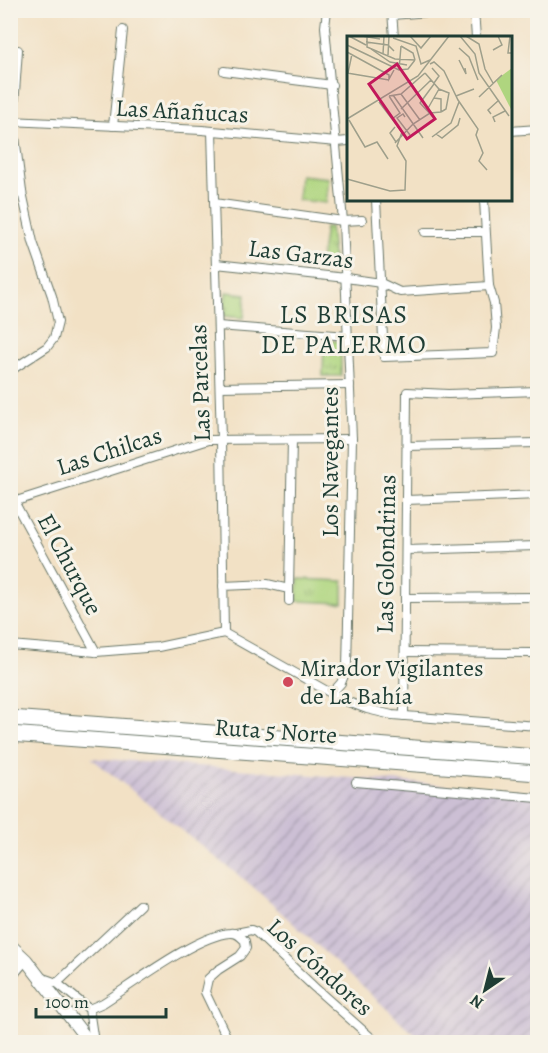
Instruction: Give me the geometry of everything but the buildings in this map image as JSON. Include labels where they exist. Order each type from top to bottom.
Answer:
[{"type":"highway","name":"Ruta 5 Norte","points":[[10,718],[537,757]]},
{"type":"highway","name":"Ruta 5 Norte","points":[[10,734],[537,773]]},
{"type":"street","name":"Los Navegantes","points":[[327,10],[325,27],[343,221],[352,439],[347,668],[341,683],[332,693]]},
{"type":"street","points":[[394,36],[392,13],[453,10]]},
{"type":"street","points":[[474,10],[476,36]]},
{"type":"street","points":[[114,126],[123,30]]},
{"type":"street","points":[[10,371],[47,347],[54,338],[58,322],[52,296],[33,242],[22,192],[12,121],[18,50]]},
{"type":"street","points":[[224,72],[332,85]]},
{"type":"street","name":"Las Añañucas","points":[[12,121],[212,131],[347,141]]},
{"type":"street","points":[[512,131],[537,129]]},
{"type":"street","name":"Las Parcelas","points":[[212,131],[220,387],[224,633]]},
{"type":"street","points":[[10,197],[22,192]]},
{"type":"street","points":[[376,201],[384,357],[493,353],[496,328],[494,303],[489,286],[484,201]]},
{"type":"street","points":[[214,203],[343,221],[362,220]]},
{"type":"street","points":[[424,232],[485,232]]},
{"type":"street","name":"Las Garzas","points":[[216,264],[381,283],[400,292],[489,286]]},
{"type":"street","points":[[218,326],[348,336]]},
{"type":"street","points":[[220,387],[350,385]]},
{"type":"street","name":"Las Golondrinas","points":[[404,716],[407,392],[448,394],[537,391]]},
{"type":"street","name":"Las Chilcas","points":[[12,500],[208,440],[352,439]]},
{"type":"street","points":[[289,601],[292,440]]},
{"type":"street","points":[[406,446],[537,443]]},
{"type":"street","points":[[406,500],[537,495]]},
{"type":"street","name":"El Churque","points":[[12,500],[96,652]]},
{"type":"street","points":[[406,550],[537,546]]},
{"type":"street","points":[[223,586],[267,584],[289,589]]},
{"type":"street","points":[[405,598],[537,597]]},
{"type":"street","points":[[10,645],[96,652],[158,647],[224,633],[332,693],[367,709],[404,716],[537,726]]},
{"type":"street","points":[[405,652],[532,653]]},
{"type":"street","points":[[356,782],[537,798]]},
{"type":"street","points":[[57,983],[140,905]]},
{"type":"street","name":"Los Cóndores","points":[[236,933],[246,931],[256,933],[376,1042]]},
{"type":"street","points":[[89,1009],[104,1003],[196,943],[236,933],[245,941],[246,948],[240,956],[208,979],[206,992],[230,1042]]},
{"type":"street","points":[[10,945],[26,960],[91,1042]]},
{"type":"street","points":[[10,979],[26,960]]},
{"type":"street","points":[[39,976],[57,983],[89,1009],[91,1042]]},
{"type":"shaded area","points":[[91,758],[537,792],[537,1042],[423,1042],[252,886]]},
{"type":"green space","points":[[300,175],[329,178],[326,203],[298,200]]},
{"type":"green space","points":[[325,227],[330,227],[335,272],[319,270]]},
{"type":"green space","points":[[226,292],[246,294],[244,318],[224,316]]},
{"type":"green space","points":[[324,341],[341,341],[341,376],[323,376]]},
{"type":"green space","points":[[298,579],[343,581],[343,603],[297,601]]},
{"type":"place","name":"Mirador Vigilantes de La Bahía","points":[[288,682]]},
{"type":"district","name":"LS BRISAS DE PALERMO","points":[[344,329]]}]
